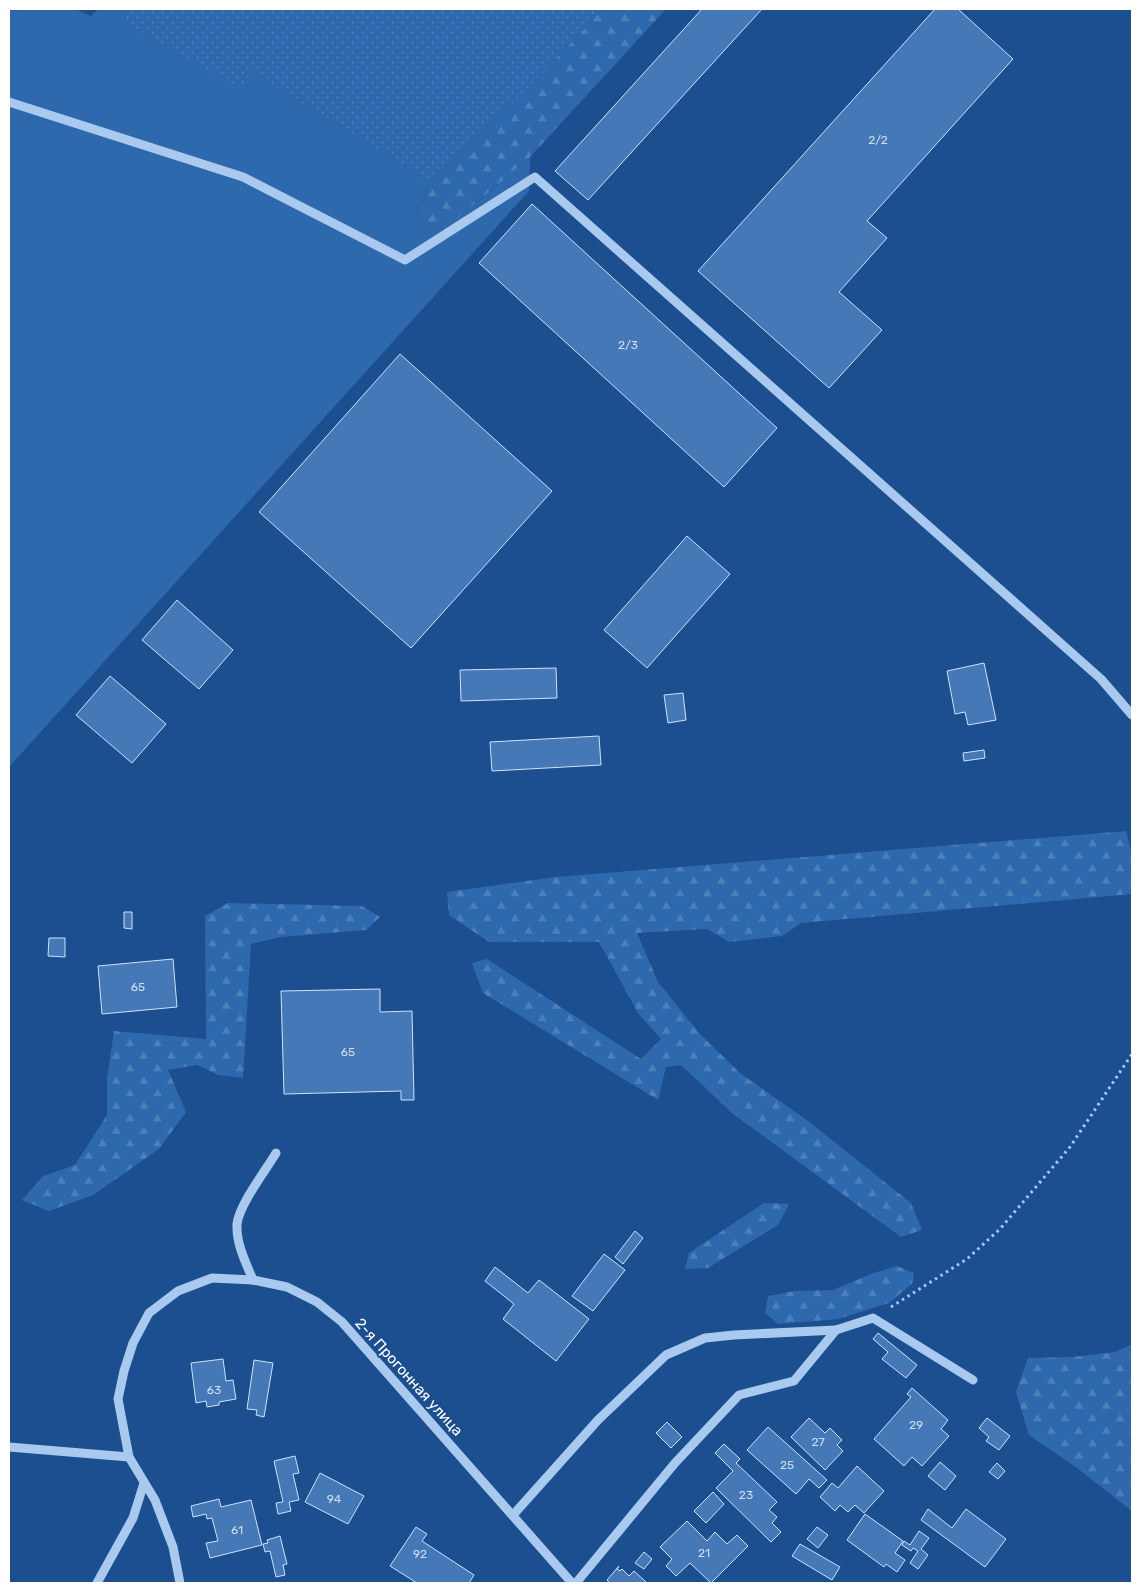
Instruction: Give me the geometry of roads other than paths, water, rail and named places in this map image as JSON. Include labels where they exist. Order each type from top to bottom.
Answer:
[{"type":"street","points":[[9,102],[243,177],[405,260],[535,177],[1101,679],[1132,715]]},
{"type":"street","points":[[253,1280],[241,1252],[237,1224],[244,1204],[276,1153]]},
{"type":"street","name":"2-я Прогонная улица","points":[[180,1583],[173,1547],[155,1500],[129,1457],[118,1399],[133,1343],[149,1313],[178,1290],[212,1278],[253,1280],[287,1288],[317,1302],[342,1322],[572,1583]]},
{"type":"street","points":[[513,1515],[598,1420],[666,1355],[704,1338],[836,1330],[873,1318],[973,1380]]},
{"type":"street","points":[[576,1583],[675,1463],[739,1395],[794,1381],[836,1330]]},
{"type":"street","points":[[9,1447],[129,1457]]},
{"type":"street","points":[[97,1583],[133,1518],[144,1483]]}]
